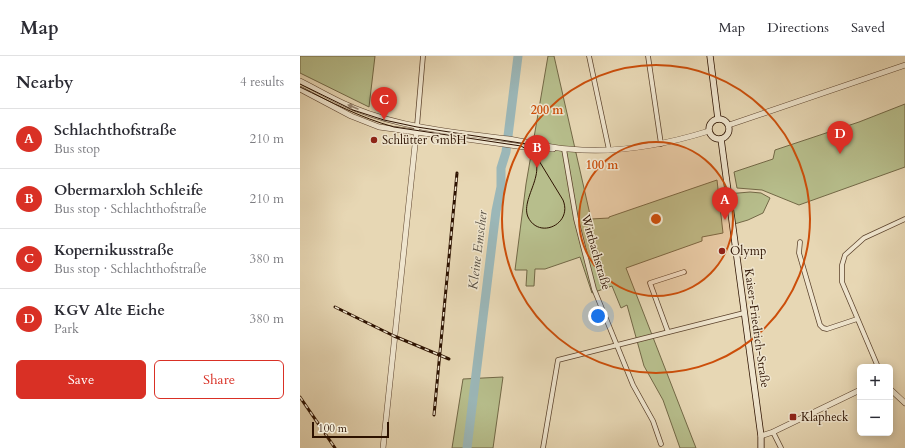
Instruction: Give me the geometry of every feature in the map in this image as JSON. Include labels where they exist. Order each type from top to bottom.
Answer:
[{"type":"main road","points":[[710,56],[718,119]]},
{"type":"main road","points":[[718,119],[724,120],[729,125],[729,133],[721,139],[712,136],[709,131],[710,125],[718,119]]},
{"type":"main road","name":"Kaiser-Friedrich-Straße","points":[[721,139],[761,436],[760,448]]},
{"type":"street","points":[[383,448],[417,126],[422,56]]},
{"type":"street","points":[[589,56],[609,150]]},
{"type":"street","points":[[648,56],[661,144]]},
{"type":"street","points":[[729,125],[905,65]]},
{"type":"street","points":[[300,81],[355,108],[417,126],[494,140],[518,147],[609,150],[661,144],[709,131]]},
{"type":"street","points":[[300,89],[351,116],[376,126],[416,133],[494,140],[519,140],[564,149]]},
{"type":"street","name":"Wittbachstraße","points":[[564,149],[570,190],[586,262],[633,385],[653,421],[661,444]]},
{"type":"street","points":[[877,364],[842,282],[842,265],[845,255],[864,238],[905,219]]},
{"type":"street","points":[[800,242],[800,253],[820,325],[827,329],[857,319]]},
{"type":"street","points":[[668,332],[650,283],[684,272]]},
{"type":"street","points":[[543,448],[558,360],[744,313]]},
{"type":"street","points":[[761,436],[773,432],[857,391]]},
{"type":"street","points":[[893,392],[905,403]]},
{"type":"street","points":[[773,432],[781,448]]},
{"type":"green space","points":[[300,56],[375,56],[369,107],[300,73]]},
{"type":"green space","points":[[548,56],[554,56],[591,219],[609,218],[717,180],[723,233],[702,237],[702,241],[626,268],[696,448],[680,448],[663,400],[644,366],[627,305],[621,308],[612,286],[592,293],[580,257],[545,269],[535,269],[534,286],[526,286],[527,270],[515,270],[526,184]]},
{"type":"green space","points":[[905,104],[905,167],[799,205],[762,190],[737,188],[734,172],[773,159],[775,150],[859,122]]},
{"type":"green space","points":[[750,192],[761,193],[770,198],[763,213],[748,220],[731,225],[727,194]]},
{"type":"green space","points":[[503,377],[493,448],[452,448],[463,379]]},
{"type":"waterway","name":"Kleine Emscher","points":[[467,448],[496,211],[501,187],[501,168],[506,152],[518,56]]},
{"type":"tram line","points":[[300,84],[353,110],[384,120],[417,127],[527,144],[533,151],[563,200],[565,209],[563,216],[559,222],[547,228],[533,224],[528,217],[528,200],[537,171],[536,162],[531,154],[521,146],[394,127],[358,114],[300,87]]},
{"type":"railway","points":[[434,415],[457,173]]},
{"type":"railway","points":[[335,307],[394,336],[449,359]]},
{"type":"railway","points":[[300,397],[335,448]]},
{"type":"place","name":"Kopernikusstraße","points":[[384,120]]},
{"type":"place","name":"Schlütter GmbH","points":[[374,140]]},
{"type":"place","name":"KGV Alte Eiche","points":[[840,154]]},
{"type":"place","name":"Obermarxloh Schleife","points":[[537,168]]},
{"type":"place","name":"Schlachthofstraße","points":[[725,220]]},
{"type":"place","name":"Olymp","points":[[722,251]]},
{"type":"place","name":"Klapheck","points":[[793,417]]}]
